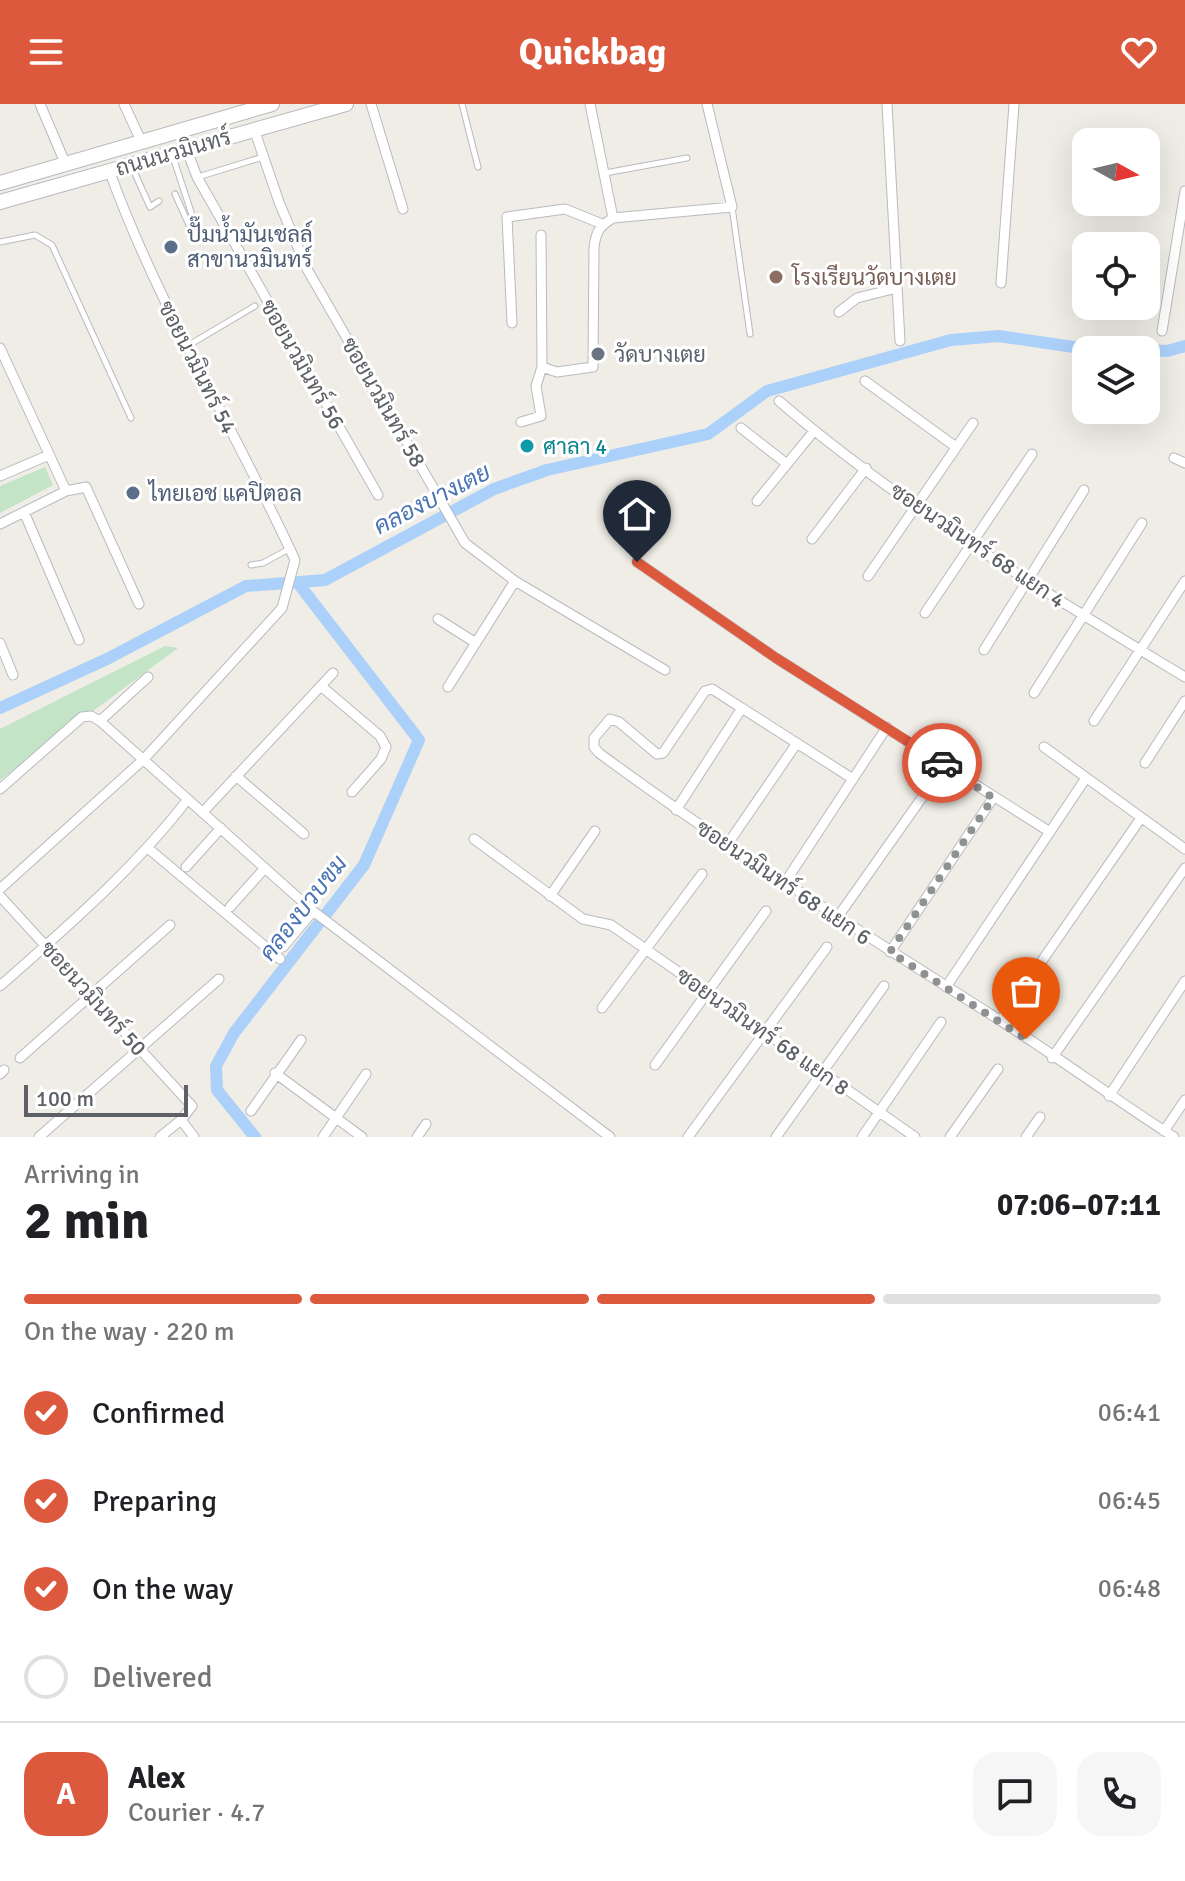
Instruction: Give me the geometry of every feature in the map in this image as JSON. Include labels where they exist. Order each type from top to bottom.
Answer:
[{"type":"main road","name":"ถนนนวมินทร์","points":[[0,183],[142,143],[240,109],[272,104]]},
{"type":"main road","name":"ถนนนวมินทร์","points":[[0,202],[346,104]]},
{"type":"main road","points":[[142,143],[148,159]]},
{"type":"street","points":[[40,104],[66,165]]},
{"type":"street","points":[[124,104],[142,143]]},
{"type":"street","points":[[371,104],[403,209]]},
{"type":"street","points":[[590,104],[613,218]]},
{"type":"street","points":[[542,367],[557,372],[593,367],[594,247],[596,233],[602,224],[613,218],[732,207],[707,104]]},
{"type":"street","points":[[887,104],[900,341]]},
{"type":"street","points":[[1001,283],[1014,104]]},
{"type":"street","name":"ซอยนวมินทร์ 58","points":[[254,129],[307,269],[465,543],[515,581],[665,670]]},
{"type":"street","name":"ซอยนวมินทร์ 56","points":[[186,148],[197,177],[378,495]]},
{"type":"street","name":"ซอยนวมินทร์ 54","points":[[109,170],[133,235],[295,560],[282,608],[144,759]]},
{"type":"street","points":[[1162,331],[1185,191]]},
{"type":"street","points":[[512,323],[507,217],[565,209],[602,224]]},
{"type":"street","points":[[521,422],[541,416],[536,386],[542,367],[541,235]]},
{"type":"street","points":[[839,312],[857,298],[897,288]]},
{"type":"street","points":[[0,348],[66,491]]},
{"type":"street","points":[[865,381],[956,447]]},
{"type":"street","name":"ซอยนวมินทร์ 68 แยก 4","points":[[779,401],[814,431],[919,506],[1082,615],[1185,677]]},
{"type":"street","points":[[868,576],[919,506],[973,423]]},
{"type":"street","points":[[741,428],[787,464]]},
{"type":"street","points":[[757,501],[814,431]]},
{"type":"street","points":[[925,613],[1032,454]]},
{"type":"street","points":[[0,476],[49,455]]},
{"type":"street","points":[[1174,458],[1185,463]]},
{"type":"street","points":[[812,539],[866,468]]},
{"type":"street","points":[[0,524],[66,491],[86,487],[91,492],[139,604]]},
{"type":"street","points":[[984,650],[1084,490]]},
{"type":"street","points":[[24,512],[79,640]]},
{"type":"street","points":[[1034,693],[1142,523]]},
{"type":"street","points":[[637,562],[776,658],[1050,832]]},
{"type":"street","points":[[448,687],[515,581]]},
{"type":"street","points":[[1094,721],[1185,581]]},
{"type":"street","points":[[438,619],[476,643]]},
{"type":"street","points":[[0,643],[13,675]]},
{"type":"street","points":[[203,812],[333,673]]},
{"type":"street","points":[[100,721],[148,677]]},
{"type":"street","points":[[321,686],[380,736],[386,747],[381,759],[352,792]]},
{"type":"street","name":"ซอยนวมินทร์ 68 แยก 6","points":[[742,708],[712,689],[705,691],[663,753],[657,754],[619,722],[610,719],[594,738],[594,747],[676,810],[784,884],[1001,1020],[1052,1058],[1174,1137]]},
{"type":"street","points":[[1145,763],[1185,701]]},
{"type":"street","points":[[676,810],[742,708],[853,779]]},
{"type":"street","points":[[0,789],[82,717],[91,716],[100,721],[343,935],[610,1137]]},
{"type":"street","points":[[784,884],[887,727]]},
{"type":"street","points":[[727,845],[797,743]]},
{"type":"street","points":[[1044,747],[1185,849]]},
{"type":"street","points":[[0,889],[144,759]]},
{"type":"street","points":[[837,918],[945,765]]},
{"type":"street","points":[[236,776],[304,834]]},
{"type":"street","points":[[946,987],[1086,778]]},
{"type":"street","points":[[890,952],[993,798]]},
{"type":"street","points":[[0,986],[98,900],[149,849],[188,799]]},
{"type":"street","points":[[1001,1020],[1141,818]]},
{"type":"street","points":[[186,867],[221,828]]},
{"type":"street","points":[[550,896],[595,831]]},
{"type":"street","name":"ซอยนวมินทร์ 68 แยก 8","points":[[474,839],[583,919],[611,925],[915,1137]]},
{"type":"street","points":[[149,849],[280,959]]},
{"type":"street","points":[[230,907],[265,868]]},
{"type":"street","points":[[1052,1058],[1185,868]]},
{"type":"street","points":[[602,1008],[702,874]]},
{"type":"street","name":"ซอยนวมินทร์ 50","points":[[0,896],[192,1106],[181,1120],[194,1137]]},
{"type":"street","points":[[655,1065],[766,911]]},
{"type":"street","points":[[283,947],[317,913]]},
{"type":"street","points":[[20,1058],[170,925]]},
{"type":"street","points":[[688,1137],[827,947]]},
{"type":"street","points":[[39,1137],[219,979]]},
{"type":"street","points":[[1109,1096],[1185,981]]},
{"type":"street","points":[[776,1137],[884,986]]},
{"type":"street","points":[[862,1137],[941,1022]]},
{"type":"street","points":[[251,1111],[301,1040]]},
{"type":"street","points":[[950,1137],[998,1069]]},
{"type":"street","points":[[275,1073],[362,1137]]},
{"type":"street","points":[[323,1137],[366,1074]]},
{"type":"street","points":[[1164,1131],[1185,1100]]},
{"type":"street","points":[[1026,1137],[1040,1117]]},
{"type":"street","points":[[160,1137],[181,1120]]},
{"type":"street","points":[[417,1137],[426,1124]]},
{"type":"lane","points":[[462,104],[478,167]]},
{"type":"lane","points":[[171,153],[192,215],[189,225],[175,194]]},
{"type":"lane","points":[[197,177],[263,157]]},
{"type":"lane","points":[[604,173],[687,158]]},
{"type":"lane","points":[[130,164],[150,207],[159,201]]},
{"type":"lane","points":[[732,207],[750,334]]},
{"type":"lane","points":[[0,242],[35,235],[52,245],[131,418]]},
{"type":"lane","points":[[189,345],[255,306]]},
{"type":"lane","points":[[251,565],[263,563],[290,549]]},
{"type":"green space","points":[[45,467],[53,485],[0,513],[0,486]]},
{"type":"green space","points":[[165,646],[178,648],[0,780],[0,729]]},
{"type":"waterway","name":"คลองบางเตย","points":[[0,708],[107,659],[246,586],[325,580],[494,489],[547,470],[708,434],[767,391],[951,340],[999,336],[1072,347]]},
{"type":"waterway","name":"คลองบางเตย","points":[[1160,351],[1185,346]]},
{"type":"waterway","name":"คลองบวบขม","points":[[255,1137],[217,1090],[216,1066],[234,1033],[364,865],[419,740],[298,583]]},
{"type":"way so far","points":[[942,763],[993,798],[890,952],[1001,1020],[1026,1039]]},
{"type":"place","name":"ปั๊มน้ำมันเชลล์ สาขานวมินทร์","points":[[171,247]]},
{"type":"place","name":"โรงเรียนวัดบางเตย","points":[[776,277]]},
{"type":"place","name":"วัดบางเตย","points":[[598,354]]},
{"type":"place","name":"ศาลา 4","points":[[527,446]]},
{"type":"place","name":"ไทยเอช แคปิตอล","points":[[133,493]]},
{"type":"route","points":[[637,562],[776,658],[942,763]]}]
